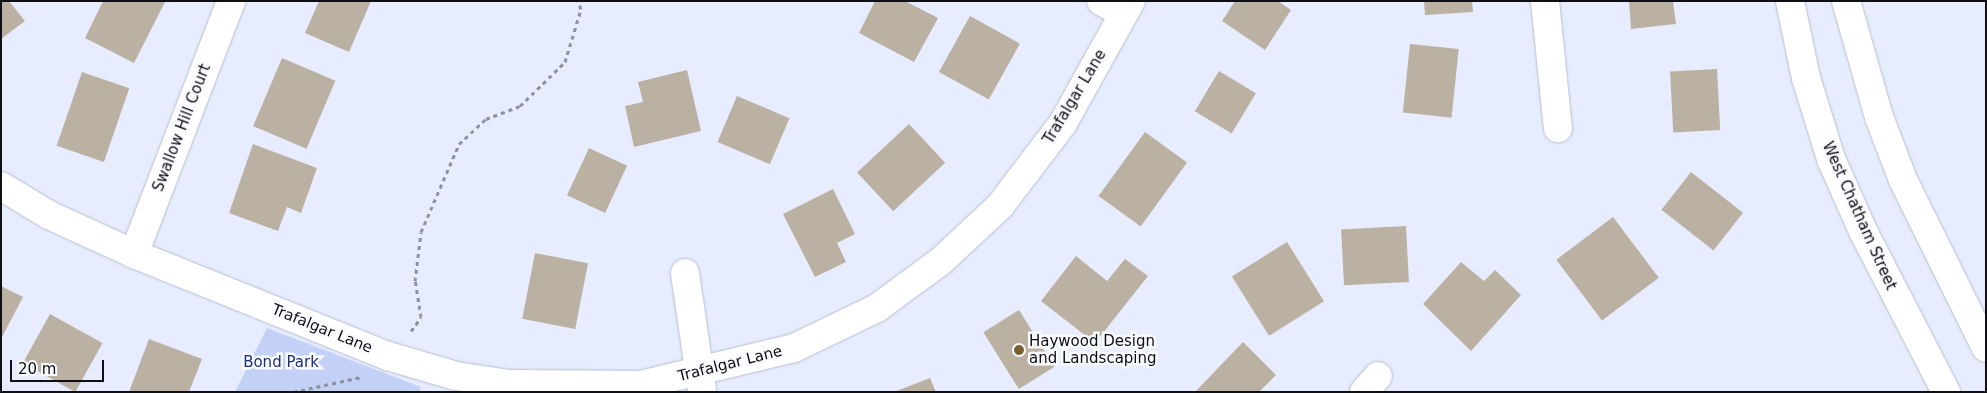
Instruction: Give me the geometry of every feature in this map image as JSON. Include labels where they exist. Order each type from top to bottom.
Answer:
[{"type":"street","name":"Swallow Hill Court","points":[[134,254],[231,1]]},
{"type":"street","points":[[1545,1],[1558,128]]},
{"type":"street","name":"West Chatham Street","points":[[1790,1],[1806,78],[1831,159],[1868,241],[1946,392]]},
{"type":"street","points":[[1846,1],[1879,117],[1903,180],[1986,348]]},
{"type":"street","name":"Trafalgar Lane","points":[[1,186],[49,216],[134,254],[388,356],[456,376],[509,384],[604,388],[700,382],[838,330],[877,308],[941,261],[1000,206],[1063,122],[1119,5]]},
{"type":"street","points":[[685,273],[700,382]]},
{"type":"path","points":[[407,335],[421,317],[415,282],[421,232],[459,144],[486,119],[520,106],[565,62],[581,9],[578,1]]},
{"type":"path","points":[[293,392],[366,374]]},
{"type":"green space","name":"Bond Park","points":[[267,328],[421,387],[419,392],[235,392]]},
{"type":"building","points":[[1,1],[9,1],[25,21],[1,39]]},
{"type":"building","points":[[103,1],[165,2],[134,63],[85,38]]},
{"type":"building","points":[[319,1],[371,1],[349,52],[305,33]]},
{"type":"building","points":[[875,1],[905,1],[938,18],[914,62],[859,33]]},
{"type":"building","points":[[1235,1],[1278,1],[1291,10],[1265,50],[1222,21]]},
{"type":"building","points":[[1424,1],[1472,1],[1473,12],[1425,15]]},
{"type":"building","points":[[1629,1],[1673,1],[1676,24],[1631,29]]},
{"type":"building","points":[[970,16],[1020,44],[989,100],[939,72]]},
{"type":"building","points":[[1410,44],[1459,49],[1452,118],[1403,113]]},
{"type":"building","points":[[282,58],[335,81],[306,149],[253,126]]},
{"type":"building","points":[[1717,69],[1720,130],[1673,132],[1670,71]]},
{"type":"building","points":[[687,70],[701,131],[634,147],[625,106],[643,102],[638,82]]},
{"type":"building","points":[[1219,71],[1256,93],[1232,133],[1195,111]]},
{"type":"building","points":[[82,72],[129,88],[104,162],[57,146]]},
{"type":"building","points":[[737,96],[789,118],[770,164],[717,142]]},
{"type":"building","points":[[909,124],[945,163],[893,211],[857,172]]},
{"type":"building","points":[[1145,132],[1187,163],[1141,226],[1099,196]]},
{"type":"building","points":[[253,144],[317,168],[301,213],[287,207],[278,231],[229,213]]},
{"type":"building","points":[[589,148],[627,166],[605,213],[567,195]]},
{"type":"building","points":[[1691,172],[1743,213],[1713,250],[1661,210]]},
{"type":"building","points":[[833,189],[855,234],[837,243],[846,262],[815,277],[783,214]]},
{"type":"building","points":[[1613,217],[1659,278],[1602,320],[1556,260]]},
{"type":"building","points":[[1406,226],[1409,282],[1344,285],[1341,229]]},
{"type":"building","points":[[1287,242],[1324,301],[1269,336],[1232,276]]},
{"type":"building","points":[[535,253],[588,263],[575,329],[522,319]]},
{"type":"building","points":[[1076,256],[1107,281],[1125,259],[1148,276],[1095,343],[1041,301]]},
{"type":"building","points":[[1461,262],[1484,281],[1495,270],[1521,295],[1471,351],[1423,304]]},
{"type":"building","points":[[1,286],[23,297],[1,339]]},
{"type":"building","name":"Haywood Design and Landscaping","points":[[1019,310],[1055,367],[1019,389],[983,332]]},
{"type":"building","points":[[50,314],[102,343],[75,392],[23,363]]},
{"type":"building","points":[[149,339],[202,359],[189,392],[129,392]]},
{"type":"building","points":[[1243,342],[1276,375],[1259,392],[1195,392]]},
{"type":"building","points":[[930,378],[936,392],[894,392]]},
{"type":"place","name":"Haywood Design and Landscaping","points":[[1019,350]]}]
